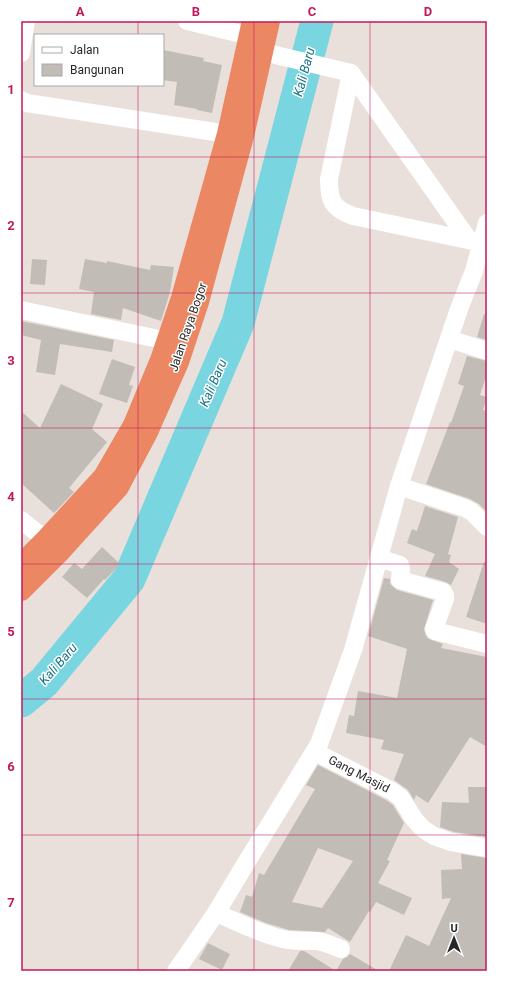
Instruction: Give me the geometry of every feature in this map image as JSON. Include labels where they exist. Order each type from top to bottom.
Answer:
[{"type":"highway","name":"Jalan Raya Bogor","points":[[21,565],[104,477],[134,425],[168,341],[182,298],[255,36],[269,21]]},
{"type":"highway","name":"Jalan Raya Bogor","points":[[21,590],[58,553],[118,487],[147,432],[178,362],[198,302],[243,136],[255,36]]},
{"type":"street","points":[[21,53],[26,21]]},
{"type":"street","points":[[187,21],[255,36],[284,57],[351,73],[475,241]]},
{"type":"street","points":[[351,73],[329,178],[329,193],[333,204],[340,211],[353,216],[475,241]]},
{"type":"street","points":[[21,100],[27,103],[228,134]]},
{"type":"street","points":[[176,971],[216,913],[319,744],[353,650],[399,486],[449,339],[474,271],[475,241],[487,223]]},
{"type":"street","points":[[21,310],[168,341]]},
{"type":"street","points":[[449,339],[487,351]]},
{"type":"street","points":[[399,486],[465,508],[487,527]]},
{"type":"street","points":[[21,520],[46,540]]},
{"type":"street","points":[[379,558],[400,565],[400,580],[443,592],[445,595],[445,600],[434,629],[436,631],[487,644]]},
{"type":"street","name":"Gang Masjid","points":[[315,752],[392,791],[401,798],[414,819],[423,829],[434,836],[451,842],[487,848]]},
{"type":"street","points":[[216,913],[264,933],[283,939],[300,942],[316,941],[341,949]]},
{"type":"building","points":[[164,50],[204,58],[203,61],[222,65],[212,113],[174,105],[177,82],[164,80]]},
{"type":"building","points":[[32,259],[47,260],[45,285],[30,284]]},
{"type":"building","points":[[85,259],[107,263],[107,261],[150,270],[151,265],[174,267],[170,292],[161,321],[123,308],[121,320],[91,314],[94,292],[79,289]]},
{"type":"building","points":[[484,314],[487,314],[487,340],[477,337]]},
{"type":"building","points":[[21,321],[114,340],[112,352],[60,344],[55,375],[36,372],[41,340],[21,335]]},
{"type":"building","points":[[467,356],[487,361],[487,374],[480,395],[487,397],[483,410],[487,411],[487,512],[479,504],[470,499],[426,484],[450,422],[451,423],[464,386],[458,384]]},
{"type":"building","points":[[112,359],[135,367],[129,385],[133,386],[127,403],[99,394]]},
{"type":"building","points":[[61,384],[103,404],[92,429],[107,442],[69,488],[74,492],[54,513],[21,483],[21,411],[40,428]]},
{"type":"building","points":[[425,506],[458,517],[448,554],[451,555],[449,562],[459,569],[451,585],[425,576],[435,554],[407,543],[412,529],[417,531]]},
{"type":"building","points":[[102,547],[120,564],[87,598],[62,577],[74,563],[82,569]]},
{"type":"building","points":[[484,562],[487,562],[487,624],[466,617]]},
{"type":"building","points":[[384,578],[390,579],[390,584],[397,590],[433,600],[424,629],[426,636],[429,639],[443,644],[441,648],[487,657],[487,747],[470,737],[428,803],[416,795],[414,800],[408,790],[394,780],[404,754],[381,749],[384,740],[346,733],[349,715],[354,716],[358,691],[397,698],[407,649],[368,636]]},
{"type":"building","points":[[318,765],[386,800],[393,805],[404,823],[387,860],[390,861],[378,883],[412,898],[404,915],[376,902],[350,942],[328,928],[325,932],[289,930],[266,923],[240,912],[246,895],[252,897],[259,873],[264,875],[315,789],[306,785]],"holes":[[[318,848],[353,861],[322,908],[292,902]]]},
{"type":"building","points":[[468,787],[487,787],[487,837],[454,832],[440,827],[442,802],[469,803]]},
{"type":"building","points":[[461,854],[487,858],[487,971],[389,971],[406,935],[429,946],[451,898],[442,899],[441,870],[462,869]]},
{"type":"building","points":[[208,943],[230,954],[222,970],[199,959]]},
{"type":"building","points":[[300,951],[304,951],[336,971],[288,971]]},
{"type":"building","points":[[350,954],[379,971],[336,971],[343,959]]},
{"type":"waterway","name":"Kali Baru","points":[[21,701],[44,682],[129,579],[238,323],[317,21]]}]
